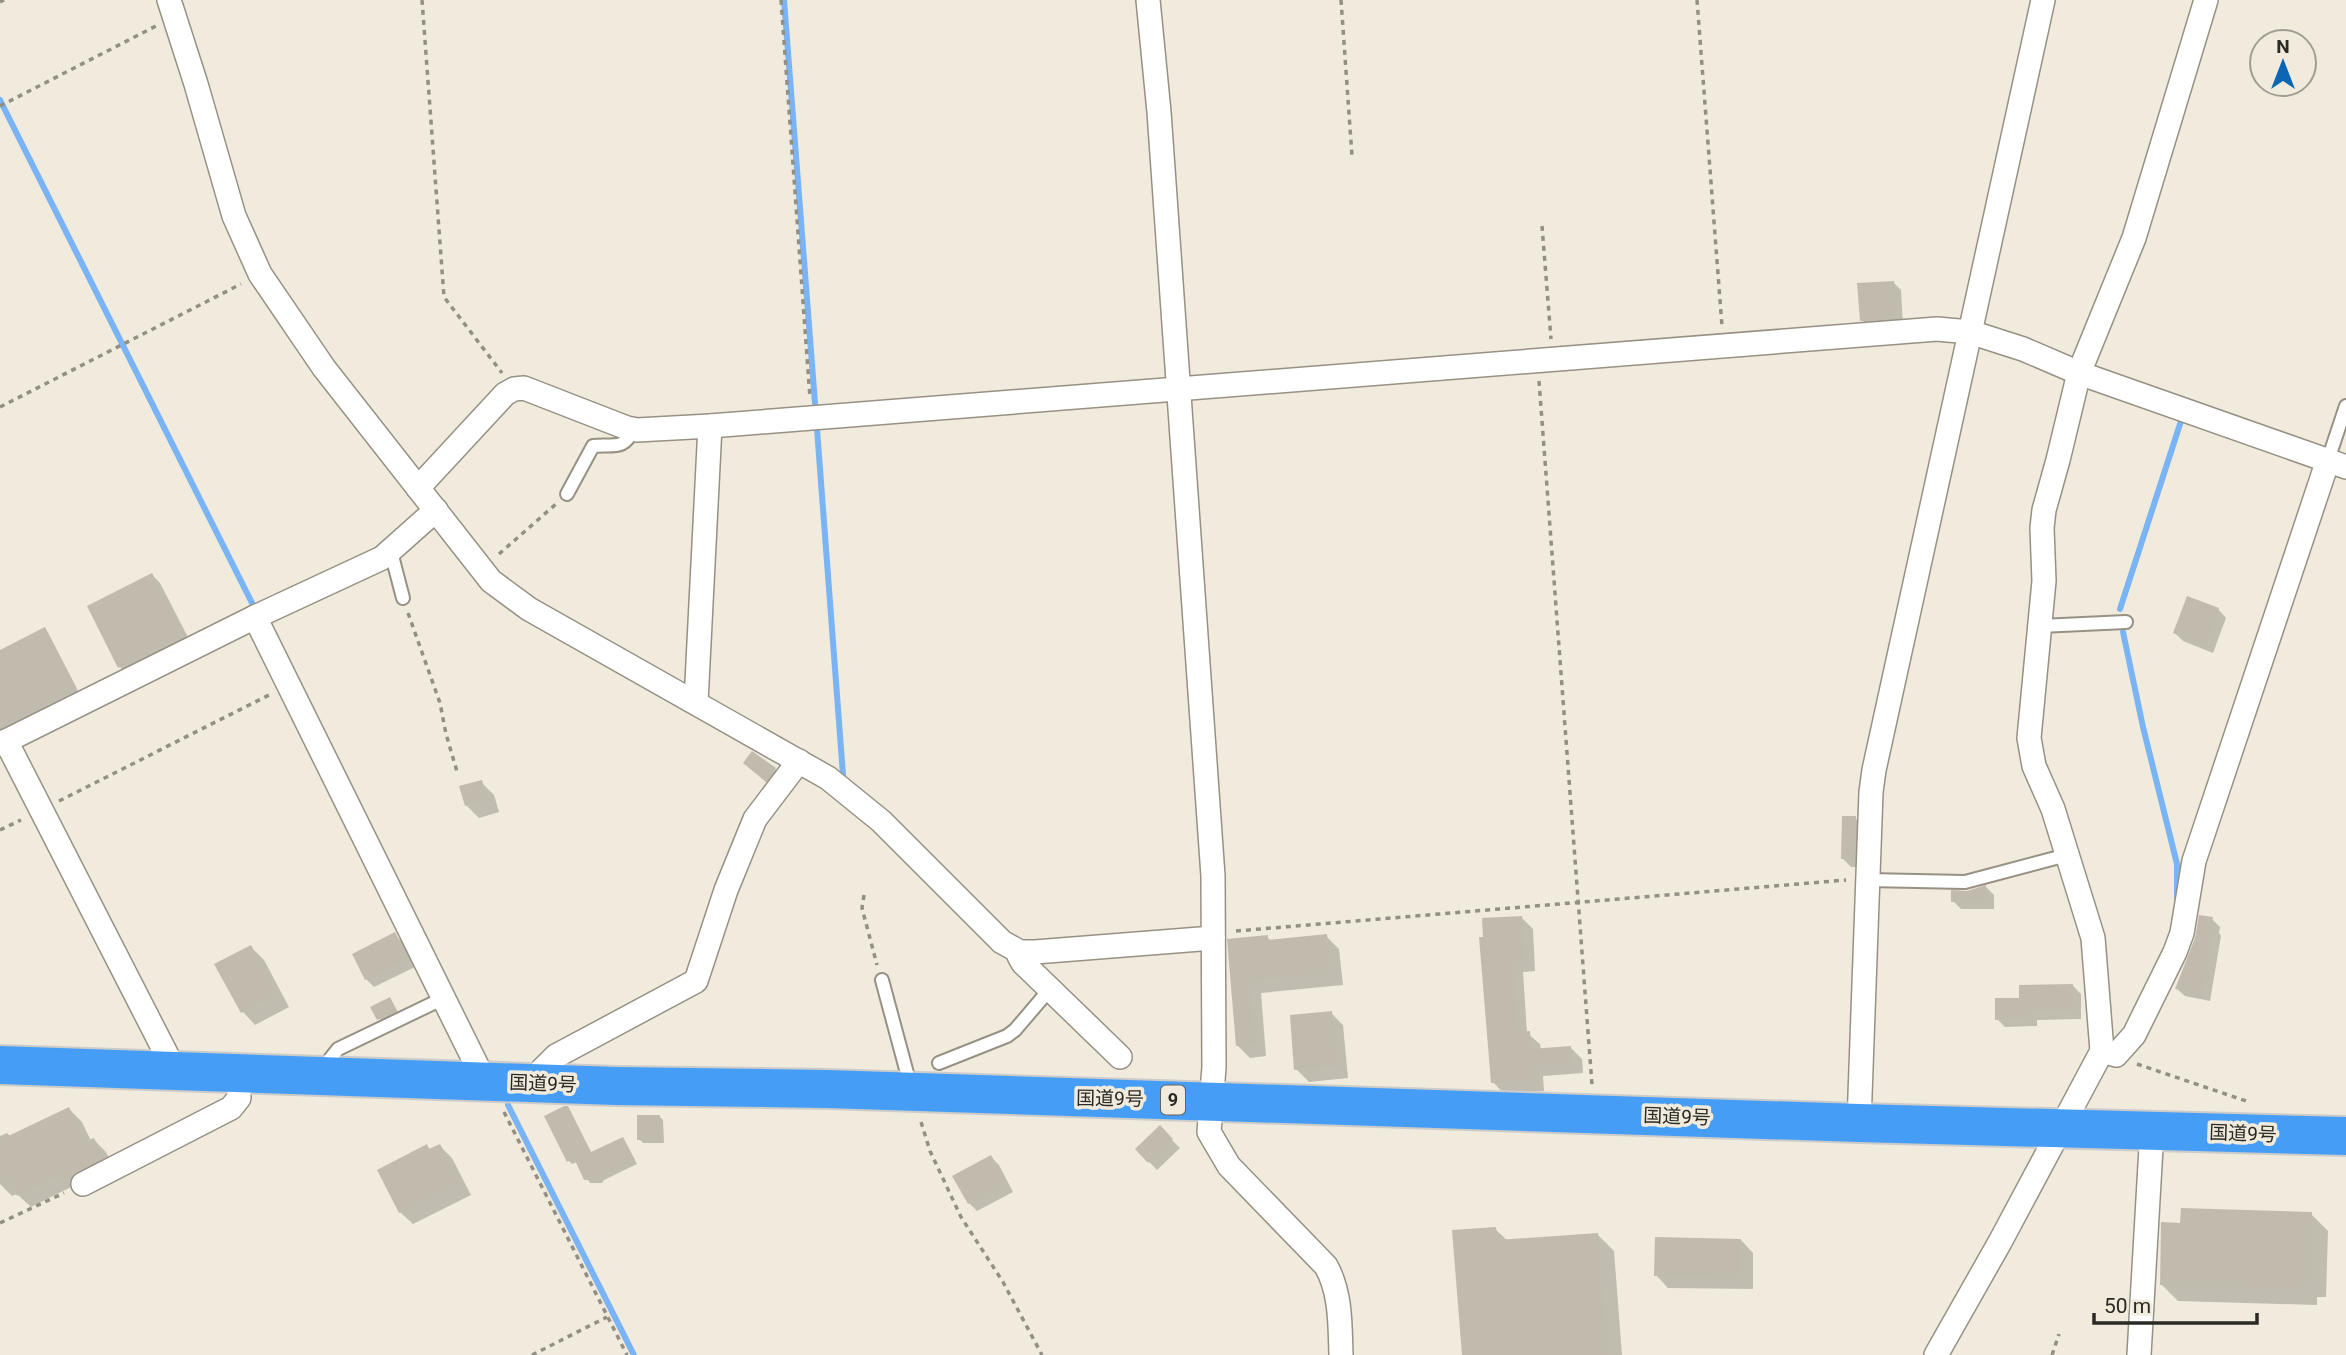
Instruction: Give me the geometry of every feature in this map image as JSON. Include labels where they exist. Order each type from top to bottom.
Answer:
[{"type":"highway","name":"国道9号","points":[[0,1065],[2346,1136]]},
{"type":"street","points":[[1148,0],[1159,112],[1213,876],[1214,1067],[1209,1132],[1229,1166],[1316,1253],[1332,1278],[1340,1312],[1341,1355]]},
{"type":"street","points":[[1860,1123],[1871,792],[1874,770],[2043,0]]},
{"type":"street","points":[[2109,1053],[2093,938],[2053,809],[2030,752],[2043,581],[2042,528],[2044,510],[2079,373],[2134,238],[2206,0]]},
{"type":"street","points":[[171,9],[234,216],[260,274],[324,368],[491,581],[528,609],[828,778],[881,821],[1002,942],[1020,952],[1213,935]]},
{"type":"street","points":[[418,488],[505,394],[514,389],[537,391],[633,429],[710,426],[1937,329],[1970,332],[2023,349],[2079,373],[2337,463],[2194,860],[2179,942],[2159,988],[2134,1035],[2109,1053],[2061,1128],[1936,1355]]},
{"type":"street","points":[[696,702],[710,426]]},
{"type":"street","points":[[175,1071],[41,810],[3,742],[391,552],[436,510]]},
{"type":"street","points":[[255,617],[484,1080]]},
{"type":"street","points":[[540,1083],[541,1070],[556,1056],[696,981],[726,890],[755,819],[799,761]]},
{"type":"street","points":[[1020,952],[1020,960],[1119,1057]]},
{"type":"street","points":[[83,1184],[231,1108],[239,1098],[239,1072]]},
{"type":"street","points":[[2140,1355],[2152,1130]]},
{"type":"lane","points":[[2337,463],[2346,405]]},
{"type":"lane","points":[[567,494],[593,446],[621,445],[629,439],[633,429]]},
{"type":"lane","points":[[391,552],[402,597]]},
{"type":"lane","points":[[2040,626],[2126,622]]},
{"type":"lane","points":[[1868,880],[1965,882],[2067,855]]},
{"type":"lane","points":[[882,980],[912,1092]]},
{"type":"lane","points":[[939,1063],[1007,1036],[1050,989]]},
{"type":"lane","points":[[327,1075],[330,1059],[338,1049],[444,998]]},
{"type":"path","points":[[422,0],[444,297],[514,389]]},
{"type":"path","points":[[781,0],[811,418]]},
{"type":"path","points":[[1341,0],[1352,156]]},
{"type":"path","points":[[1698,0],[1723,346]]},
{"type":"path","points":[[0,106],[171,9]]},
{"type":"path","points":[[1542,226],[1545,360],[1578,903],[1592,1083]]},
{"type":"path","points":[[0,407],[260,274]]},
{"type":"path","points":[[482,569],[567,494]]},
{"type":"path","points":[[402,597],[440,703],[458,775]]},
{"type":"path","points":[[0,830],[289,686]]},
{"type":"path","points":[[1213,935],[1842,880],[1868,880]]},
{"type":"path","points":[[864,895],[862,908],[882,980]]},
{"type":"path","points":[[2109,1053],[2150,1070],[2258,1105]]},
{"type":"path","points":[[484,1080],[500,1104],[627,1355]]},
{"type":"path","points":[[912,1092],[930,1150],[961,1217],[1003,1282],[1042,1355]]},
{"type":"path","points":[[0,1223],[83,1184]]},
{"type":"path","points":[[532,1355],[607,1317]]},
{"type":"path","points":[[2052,1355],[2059,1334]]},
{"type":"building","points":[[1894,281],[1896,318],[1860,321],[1857,283]]},
{"type":"building","points":[[152,573],[184,635],[118,668],[87,606]]},
{"type":"building","points":[[2187,596],[2219,608],[2205,646],[2173,633]]},
{"type":"building","points":[[45,627],[76,687],[0,728],[0,650]]},
{"type":"building","points":[[752,751],[776,768],[766,782],[743,763]]},
{"type":"building","points":[[482,780],[488,800],[465,806],[459,786]]},
{"type":"building","points":[[1842,816],[1856,816],[1855,860],[1841,859]]},
{"type":"building","points":[[1986,885],[1986,901],[1951,902],[1951,890],[1967,891]]},
{"type":"building","points":[[2199,915],[2213,917],[2211,926],[2214,926],[2202,994],[2175,989],[2195,938]]},
{"type":"building","points":[[1522,916],[1525,961],[1513,961],[1518,1032],[1530,1031],[1531,1049],[1571,1046],[1572,1063],[1533,1065],[1534,1080],[1491,1083],[1479,937],[1483,937],[1482,918]]},
{"type":"building","points":[[395,932],[408,958],[365,980],[352,954]]},
{"type":"building","points":[[1327,934],[1331,973],[1249,981],[1255,1044],[1236,1046],[1227,939],[1268,935],[1268,940]]},
{"type":"building","points":[[251,945],[277,994],[241,1013],[214,964]]},
{"type":"building","points":[[2073,984],[2074,1012],[2030,1012],[2030,1019],[1995,1020],[1995,998],[2019,998],[2019,985]]},
{"type":"building","points":[[390,997],[397,1011],[377,1020],[370,1007]]},
{"type":"building","points":[[1332,1011],[1337,1066],[1294,1070],[1290,1015]]},
{"type":"building","points":[[568,1106],[591,1152],[623,1137],[635,1160],[598,1180],[584,1180],[574,1158],[567,1162],[544,1116]]},
{"type":"building","points":[[69,1107],[86,1141],[94,1138],[104,1158],[64,1180],[61,1174],[17,1196],[9,1180],[0,1184],[0,1140]]},
{"type":"building","points":[[637,1115],[660,1115],[661,1140],[637,1140]]},
{"type":"building","points":[[1160,1125],[1173,1139],[1148,1163],[1135,1149]]},
{"type":"building","points":[[427,1144],[429,1149],[440,1144],[459,1182],[399,1213],[377,1170]]},
{"type":"building","points":[[991,1155],[1007,1183],[968,1204],[952,1176]]},
{"type":"building","points":[[2181,1208],[2312,1212],[2310,1281],[2301,1281],[2301,1289],[2160,1285],[2161,1222],[2180,1223]]},
{"type":"building","points":[[1496,1227],[1497,1240],[1598,1233],[1608,1355],[1462,1355],[1452,1230]]},
{"type":"building","points":[[1655,1237],[1741,1239],[1741,1278],[1654,1276]]},
{"type":"waterway","points":[[784,0],[815,403]]},
{"type":"waterway","points":[[0,100],[254,607]]},
{"type":"waterway","points":[[2120,609],[2182,418]]},
{"type":"waterway","points":[[817,429],[843,775]]},
{"type":"waterway","points":[[2123,632],[2177,864],[2177,898]]},
{"type":"waterway","points":[[508,1105],[634,1355]]}]
